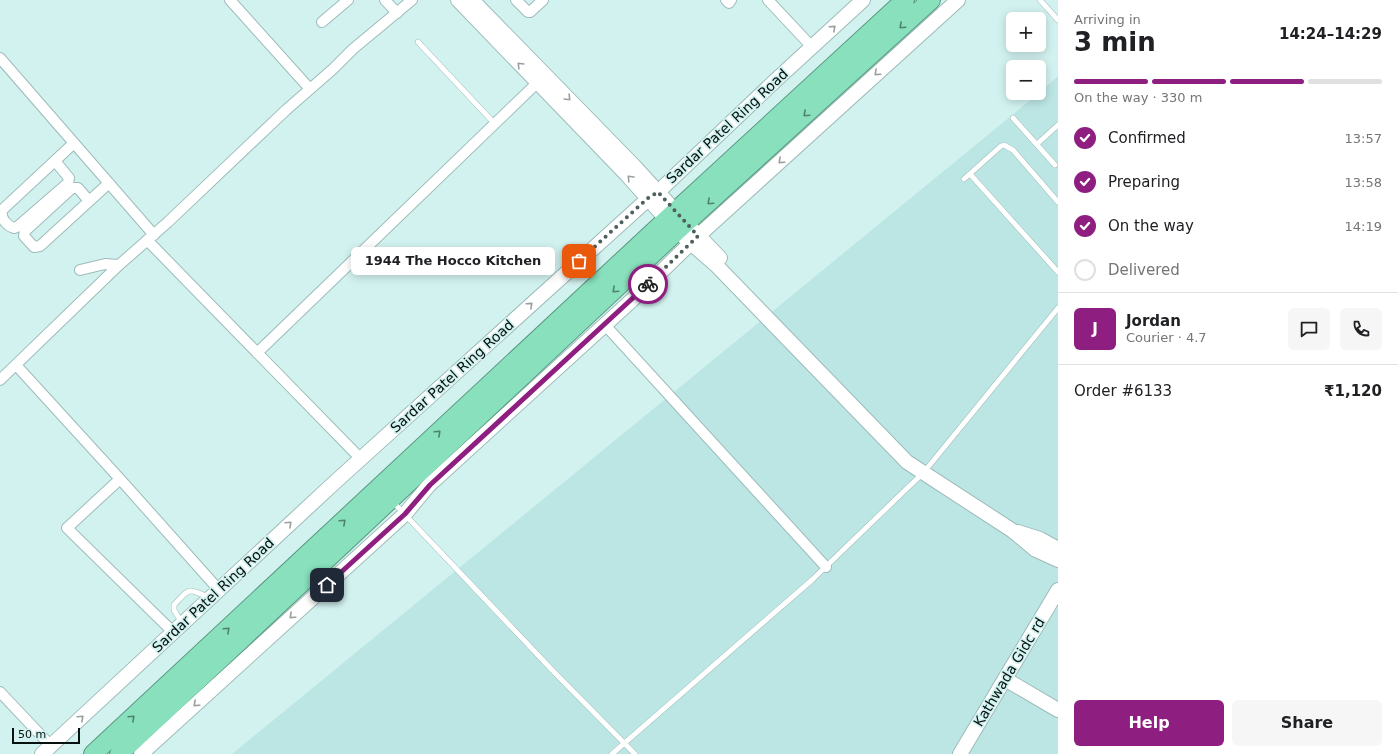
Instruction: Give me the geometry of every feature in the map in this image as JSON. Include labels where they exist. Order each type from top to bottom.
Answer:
[{"type":"highway","name":"Sardar Patel Ring Road","points":[[93,754],[683,227],[905,0]]},
{"type":"highway","name":"Sardar Patel Ring Road","points":[[119,754],[683,227],[931,0]]},
{"type":"street","points":[[230,0],[310,89]]},
{"type":"street","points":[[385,0],[397,13]]},
{"type":"street","points":[[0,380],[119,265],[353,49],[412,0]]},
{"type":"street","points":[[458,0],[537,83],[653,195]]},
{"type":"street","points":[[472,0],[683,227],[914,457],[924,472],[1013,531],[1036,550],[1058,560]]},
{"type":"street","points":[[516,0],[528,12],[530,12],[543,0]]},
{"type":"street","points":[[726,0],[729,3],[731,0]]},
{"type":"street","points":[[768,0],[812,47]]},
{"type":"street","name":"Sardar Patel Ring Road","points":[[46,750],[360,459],[653,195],[863,0]]},
{"type":"street","name":"Sardar Patel Ring Road","points":[[141,754],[405,514],[430,485],[631,301],[683,227],[958,0]]},
{"type":"street","points":[[322,22],[342,2]]},
{"type":"street","points":[[0,58],[108,183],[150,238],[360,459]]},
{"type":"street","points":[[258,353],[537,83]]},
{"type":"street","points":[[55,162],[69,178],[69,180],[17,227],[14,228],[8,226],[1,216],[2,210],[74,143]]},
{"type":"street","points":[[89,201],[78,188],[72,188],[25,231],[24,236],[34,247],[40,246],[89,201],[108,183]]},
{"type":"street","points":[[80,270],[105,264],[119,265]]},
{"type":"street","points":[[605,325],[826,567]]},
{"type":"street","points":[[16,365],[120,479],[214,594]]},
{"type":"street","points":[[120,479],[67,528],[178,628]]},
{"type":"street","points":[[1013,531],[1040,539],[1058,549]]},
{"type":"street","name":"Kathwada Gidc rd","points":[[960,754],[1008,681],[1058,590]]},
{"type":"street","points":[[969,754],[1008,681],[1033,650],[1058,604]]},
{"type":"street","points":[[1008,681],[1058,710]]},
{"type":"street","points":[[0,692],[46,750]]},
{"type":"lane","points":[[1043,1],[1058,20]]},
{"type":"lane","points":[[418,42],[495,124]]},
{"type":"lane","points":[[1013,118],[1055,165]]},
{"type":"lane","points":[[1037,144],[1058,125]]},
{"type":"lane","points":[[964,179],[1004,145],[1013,150],[1058,202]]},
{"type":"lane","points":[[970,174],[1058,272]]},
{"type":"lane","points":[[612,754],[826,567],[924,472],[1058,308]]},
{"type":"lane","points":[[391,499],[555,673],[635,754]]},
{"type":"lane","points":[[178,628],[174,605],[187,591],[193,590],[214,594]]},
{"type":"shaded area","points":[[1058,76],[1058,754],[232,754],[1030,100],[1046,100],[1046,87]]},
{"type":"way so far","points":[[579,261],[648,198],[658,192],[698,236],[648,284]]},
{"type":"place","name":"1944 The Hocco Kitchen","points":[[579,261]]},
{"type":"route","points":[[327,585],[405,514],[430,485],[648,284]]}]
